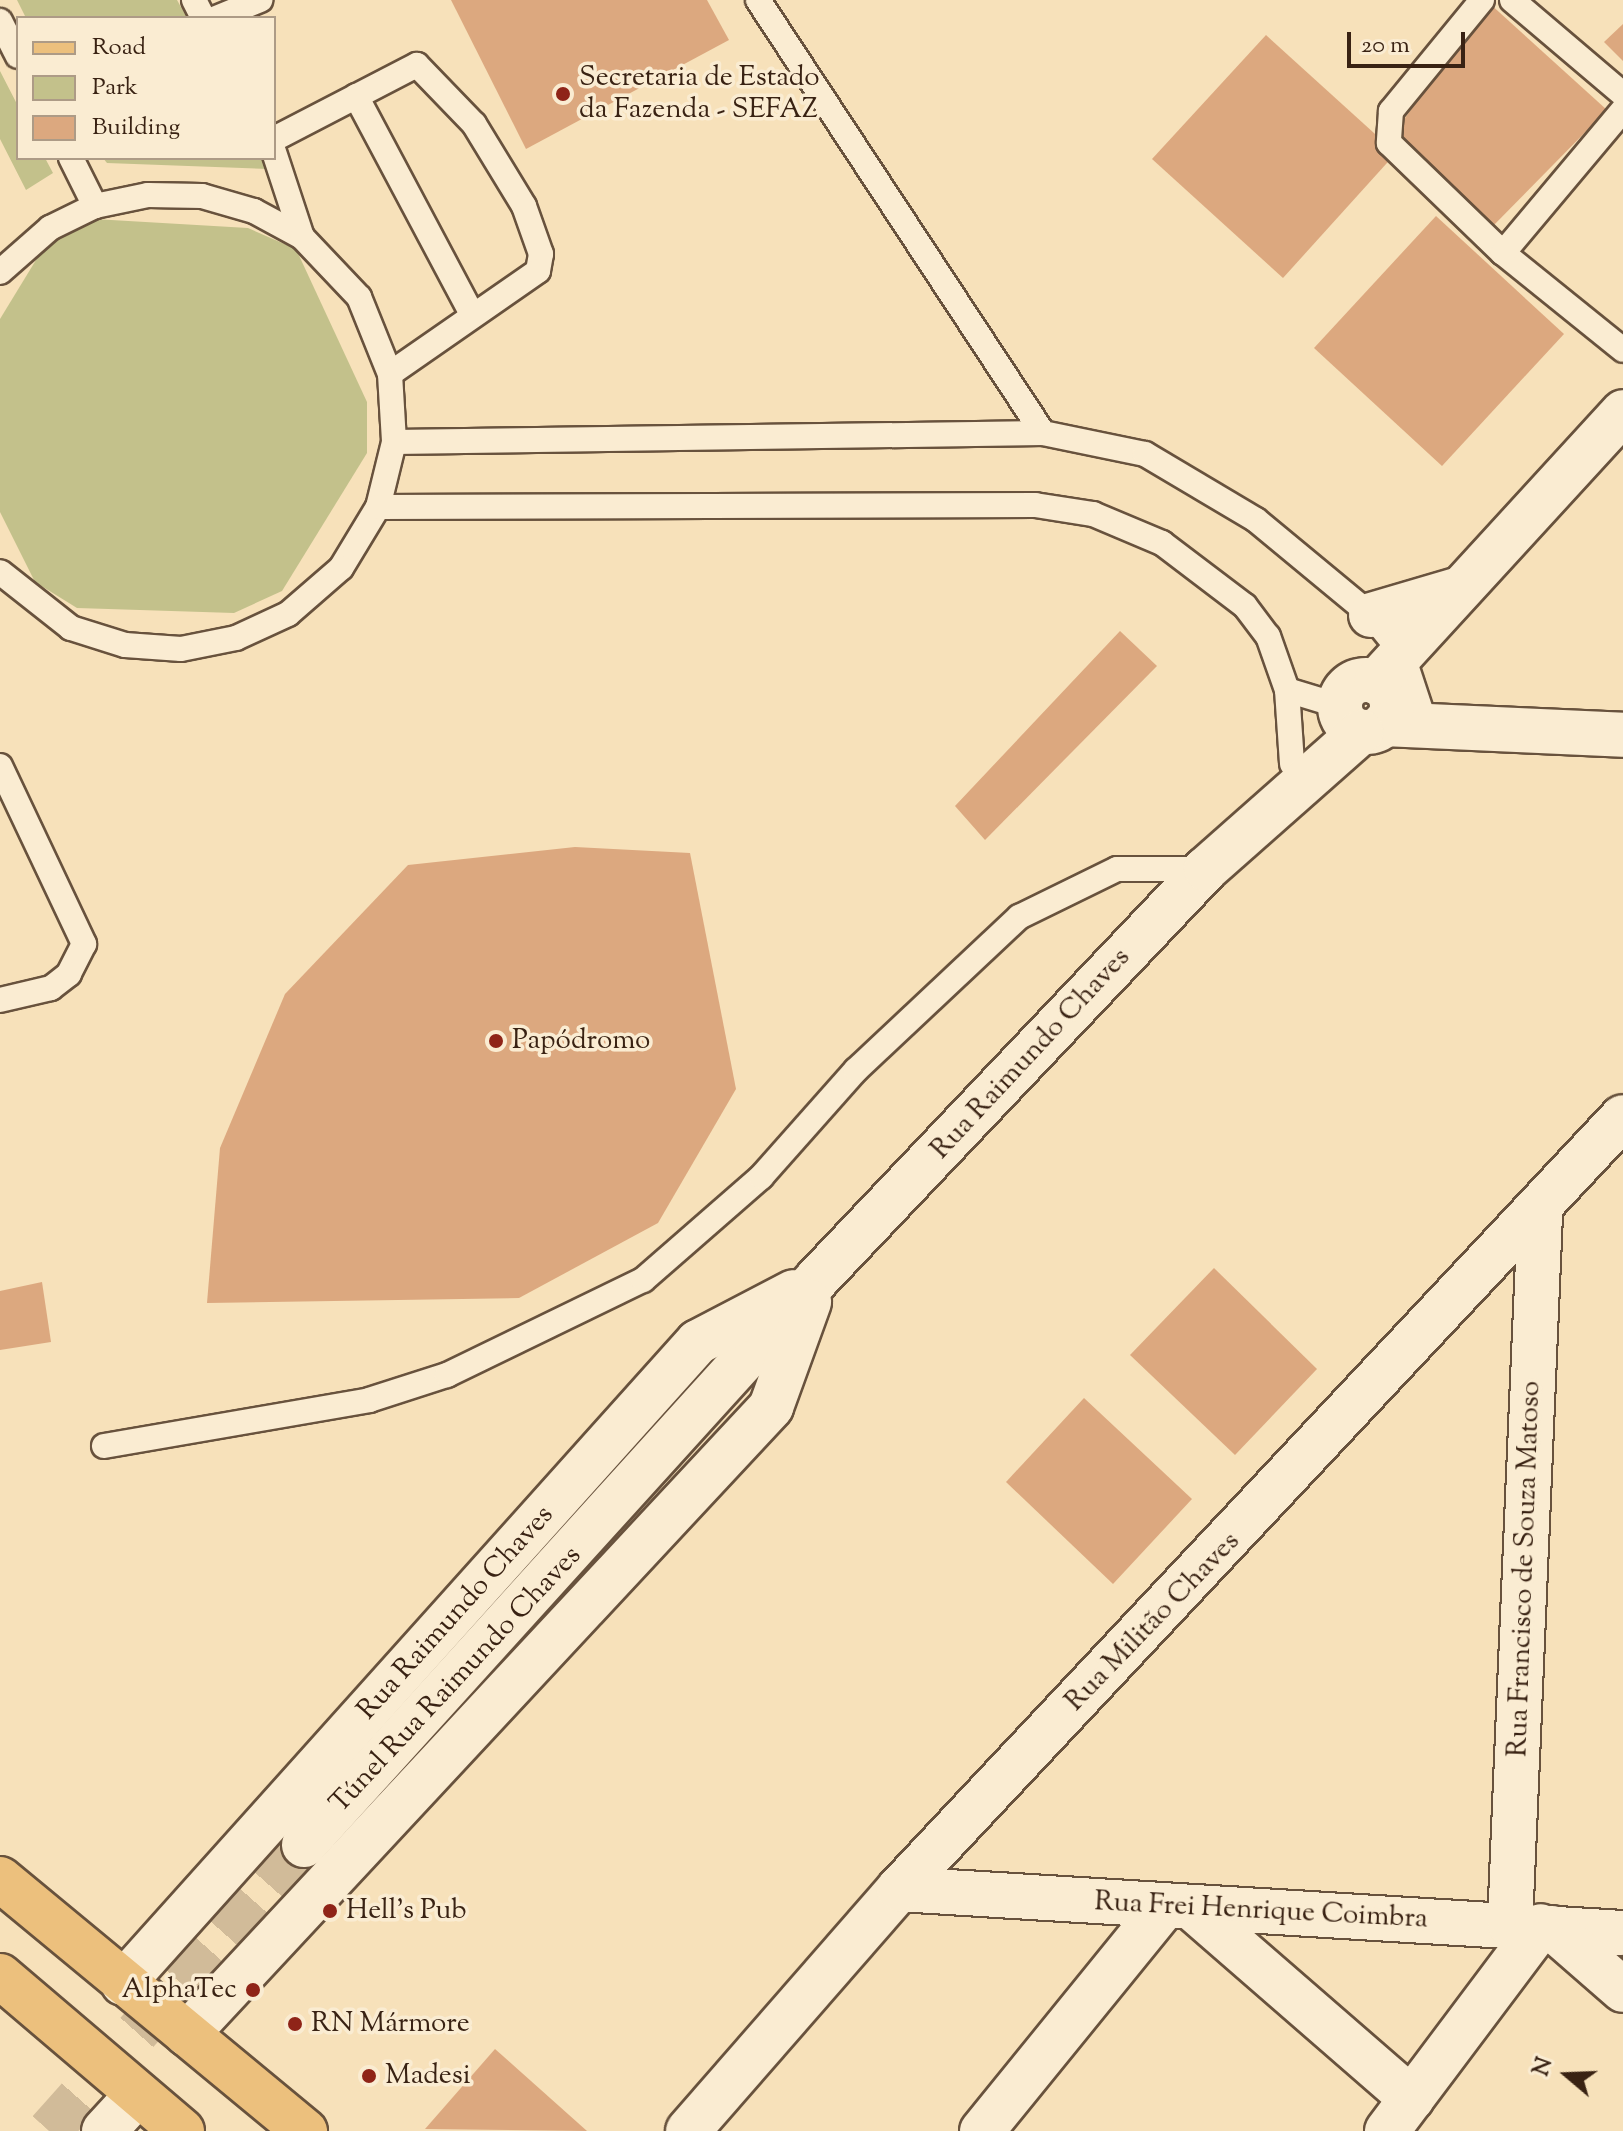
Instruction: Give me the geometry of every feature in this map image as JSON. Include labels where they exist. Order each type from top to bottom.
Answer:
[{"type":"main road","name":"Rua Raimundo Chaves","points":[[608,1515],[817,1279],[1206,869],[1246,830],[1317,778],[1387,703],[1464,591],[1623,412]]},
{"type":"main road","points":[[1371,615],[1464,591]]},
{"type":"main road","name":"Rua Raimundo Chaves","points":[[1246,830],[1292,764],[1387,703]]},
{"type":"main road","points":[[1387,703],[1623,735]]},
{"type":"main road","name":"Rua Militão Chaves","points":[[688,2131],[899,1889],[1540,1214],[1623,1117]]},
{"type":"main road","name":"Rua Francisco de Souza Matoso","points":[[1534,1926],[1540,1214]]},
{"type":"main road","name":"Rua Raimundo Chaves","points":[[123,1983],[698,1342],[817,1279]]},
{"type":"main road","name":"Rua Raimundo Chaves","points":[[187,2034],[771,1407],[817,1279]]},
{"type":"main road","name":"Túnel Rua Raimundo Chaves","points":[[304,1845],[608,1515]]},
{"type":"main road","points":[[0,1879],[305,2131]]},
{"type":"main road","name":"Rua Frei Henrique Coimbra","points":[[899,1889],[1623,1933]]},
{"type":"main road","points":[[982,2131],[1178,1907],[1400,2115],[1534,1926],[1623,1990]]},
{"type":"main road","points":[[0,1976],[182,2131]]},
{"type":"main road","points":[[104,2131],[138,2094]]},
{"type":"lane","points":[[221,16],[260,0]]},
{"type":"lane","points":[[758,0],[1043,433]]},
{"type":"lane","points":[[1482,0],[1391,111],[1389,143],[1503,253],[1623,350]]},
{"type":"lane","points":[[1512,0],[1623,94]]},
{"type":"lane","points":[[0,21],[16,52]]},
{"type":"lane","points":[[276,138],[407,66],[427,68],[474,124],[524,206],[541,254],[538,271],[472,314],[390,374]]},
{"type":"lane","points":[[356,96],[472,314]]},
{"type":"lane","points":[[1503,253],[1623,110]]},
{"type":"lane","points":[[276,158],[302,237]]},
{"type":"lane","points":[[72,160],[95,206]]},
{"type":"lane","points":[[0,572],[71,628],[125,645],[181,649],[236,638],[288,614],[341,568],[378,507],[394,442],[390,374],[359,297],[302,237],[254,211],[202,196],[148,195],[95,206],[50,228],[3,257]]},
{"type":"lane","points":[[394,442],[1043,433],[1145,454],[1200,483],[1371,615],[1387,703],[1287,690]]},
{"type":"lane","points":[[378,507],[1035,505],[1093,514],[1127,524],[1211,574],[1268,636],[1287,690],[1292,764]]},
{"type":"lane","points":[[0,766],[84,944],[69,974],[51,988],[0,1000]]},
{"type":"lane","points":[[104,1446],[369,1400],[447,1375],[643,1280],[761,1177],[856,1070],[1019,917],[1117,869],[1206,869]]},
{"type":"green space","points":[[17,0],[177,0],[186,16],[25,16]]},
{"type":"green space","points":[[0,71],[16,102],[16,160],[46,160],[53,173],[26,190],[0,139]]},
{"type":"green space","points":[[105,160],[264,160],[269,169],[107,163]]},
{"type":"green space","points":[[94,219],[248,228],[296,249],[367,402],[367,453],[282,591],[234,613],[77,608],[35,582],[0,512],[0,319],[47,242]]},
{"type":"building","name":"Secretaria de Estado da Fazenda - SEFAZ","points":[[451,0],[707,0],[729,40],[526,149]]},
{"type":"building","points":[[1488,2],[1607,110],[1491,228],[1395,132]]},
{"type":"building","points":[[1623,24],[1623,61],[1604,42]]},
{"type":"building","points":[[1266,35],[1396,153],[1283,278],[1152,159]]},
{"type":"building","points":[[1436,216],[1564,334],[1442,466],[1314,348]]},
{"type":"building","points":[[1120,631],[1157,666],[985,840],[955,806]]},
{"type":"building","name":"Papódromo","points":[[575,847],[690,853],[736,1089],[658,1223],[519,1298],[207,1303],[220,1148],[285,994],[408,865]]},
{"type":"building","points":[[1214,1268],[1317,1369],[1235,1455],[1130,1355]]},
{"type":"building","points":[[42,1282],[51,1342],[0,1350],[0,1291]]},
{"type":"building","points":[[1084,1398],[1192,1499],[1113,1584],[1006,1482]]},
{"type":"building","points":[[495,2049],[587,2131],[425,2129]]},
{"type":"tunnel","points":[[49,2131],[304,1845]]},
{"type":"place","name":"Secretaria de Estado da Fazenda - SEFAZ","points":[[563,94]]},
{"type":"place","name":"Papódromo","points":[[496,1041]]},
{"type":"place","name":"Hell's Pub","points":[[330,1911]]},
{"type":"place","name":"AlphaTec","points":[[253,1990]]},
{"type":"place","name":"RN Mármore","points":[[295,2024]]},
{"type":"place","name":"Madesi","points":[[369,2076]]}]
